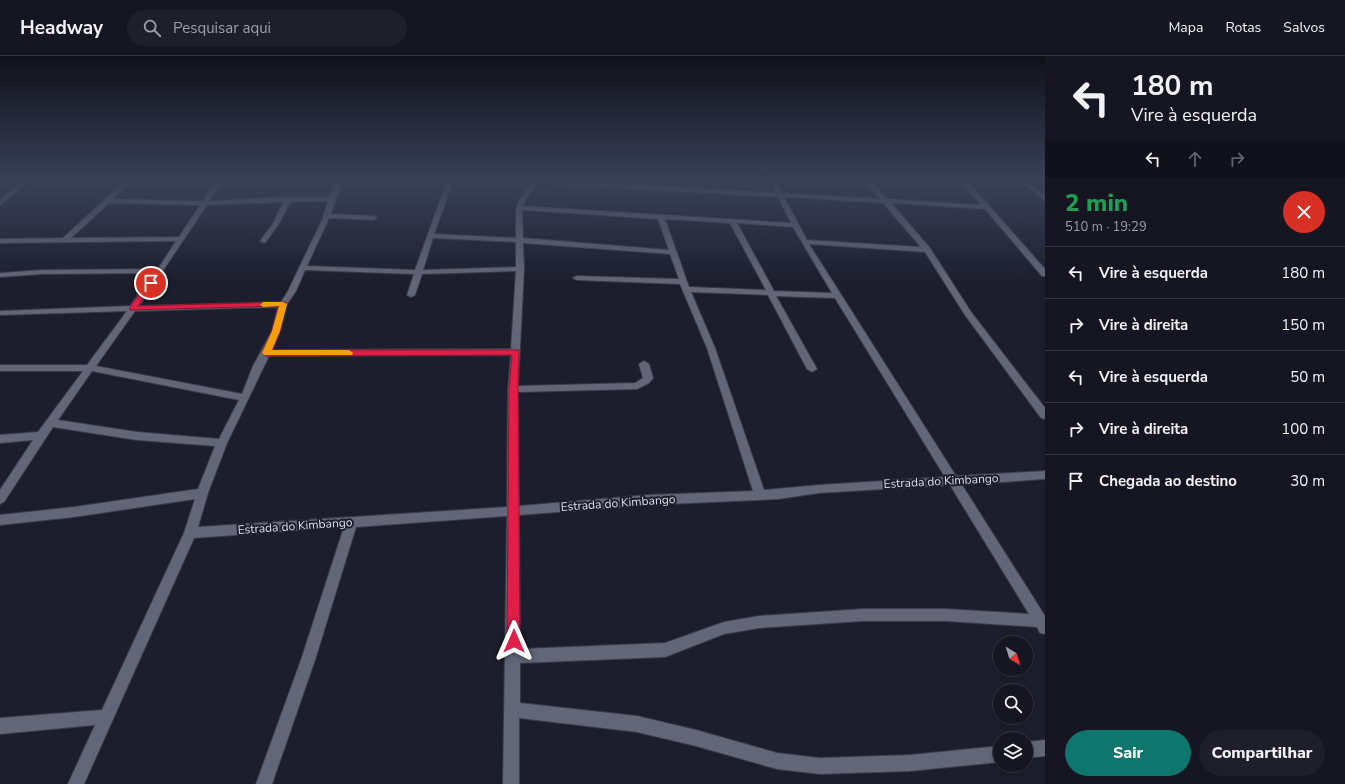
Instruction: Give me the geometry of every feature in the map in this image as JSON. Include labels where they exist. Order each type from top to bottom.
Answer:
[{"type":"street","points":[[66,239],[93,215]]},
{"type":"street","points":[[0,499],[41,436],[160,271],[196,215]]},
{"type":"street","points":[[264,241],[280,215]]},
{"type":"street","points":[[411,295],[438,215]]},
{"type":"street","points":[[511,784],[514,389],[520,269],[520,215]]},
{"type":"street","points":[[643,215],[796,225]]},
{"type":"street","points":[[791,215],[804,242],[1043,625]]},
{"type":"street","points":[[896,215],[927,250],[968,313],[1045,416]]},
{"type":"street","points":[[995,215],[1045,274]]},
{"type":"street","points":[[76,784],[190,533],[202,493],[222,444],[276,331],[283,304],[292,291],[322,224],[328,216],[374,218]]},
{"type":"street","points":[[661,216],[685,285],[711,348],[760,495]]},
{"type":"street","points":[[733,222],[812,369]]},
{"type":"street","points":[[430,236],[484,237],[519,241],[673,252]]},
{"type":"street","points":[[0,241],[66,239],[180,239]]},
{"type":"street","points":[[804,242],[927,250]]},
{"type":"street","points":[[302,268],[419,272],[520,269]]},
{"type":"street","points":[[0,275],[42,272],[160,271]]},
{"type":"street","points":[[577,278],[685,285],[771,293],[839,296]]},
{"type":"street","points":[[0,313],[283,304]]},
{"type":"street","points":[[266,353],[516,352]]},
{"type":"street","points":[[514,389],[637,386],[646,381],[648,378],[644,364]]},
{"type":"street","points":[[0,368],[90,368],[245,398]]},
{"type":"street","points":[[50,423],[137,436],[222,444]]},
{"type":"street","points":[[0,439],[41,436]]},
{"type":"street","name":"Estrada do Kimbango","points":[[190,533],[514,511],[648,500],[760,495],[819,488],[1045,475]]},
{"type":"street","points":[[0,520],[74,512],[202,493]]},
{"type":"street","points":[[264,784],[308,660],[352,522]]},
{"type":"street","points":[[513,656],[665,650],[724,628],[759,622],[855,616],[946,615],[1043,625]]},
{"type":"street","points":[[512,710],[637,724],[696,738],[776,761],[820,766],[910,763],[993,755]]},
{"type":"street","points":[[0,726],[106,717]]},
{"type":"street","points":[[1033,749],[1045,748]]},
{"type":"slow traffic","points":[[263,305],[283,304],[276,331],[266,353],[349,353]]},
{"type":"route","points":[[151,283],[133,308],[283,304],[276,331],[266,353],[516,352],[514,389],[514,641]]}]
